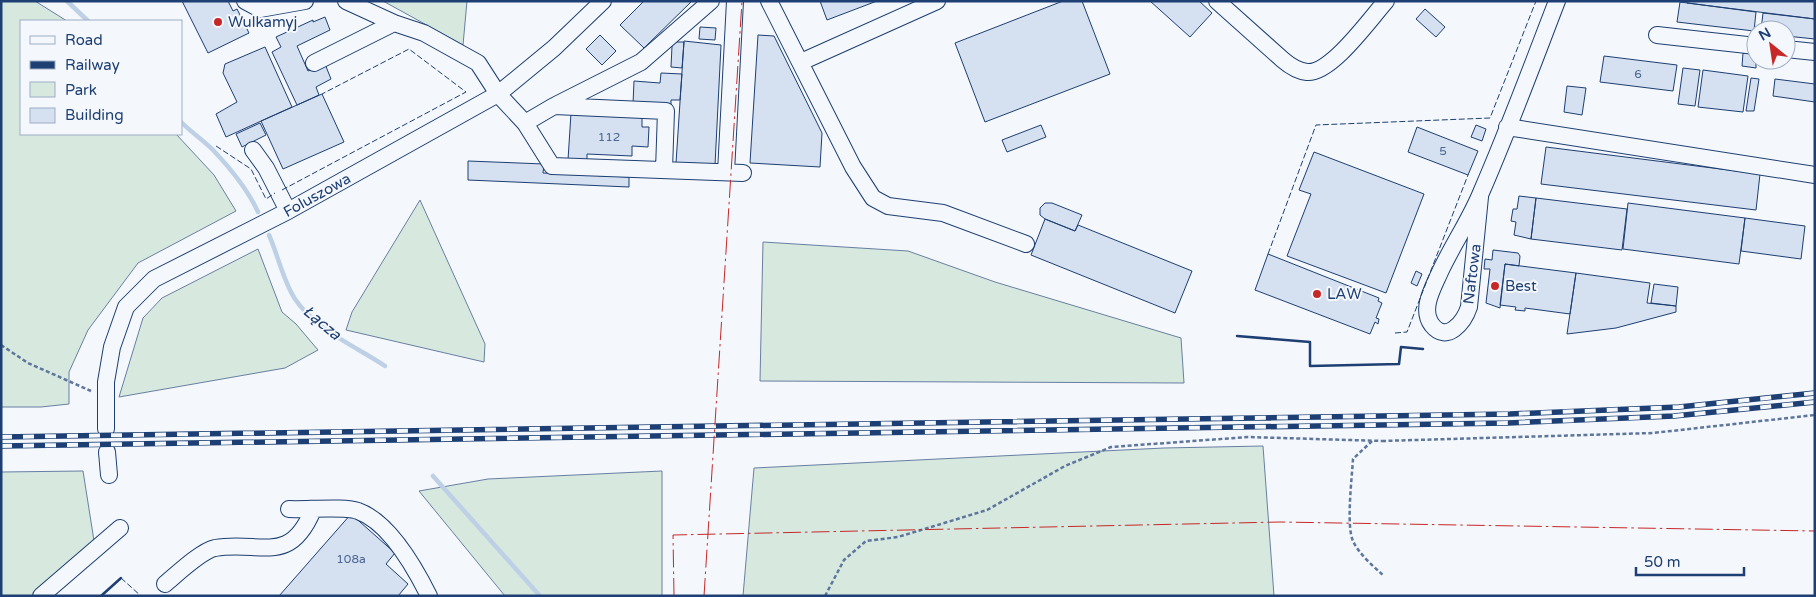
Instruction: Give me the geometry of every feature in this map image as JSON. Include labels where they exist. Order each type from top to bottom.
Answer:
[{"type":"street","points":[[245,1],[260,9],[305,1]]},
{"type":"street","points":[[346,1],[394,23],[424,33],[478,63],[498,94],[525,123],[552,166],[743,173]]},
{"type":"street","name":"Foluszowa","points":[[106,429],[106,398],[112,347],[126,307],[154,279],[288,211],[498,94],[554,48],[603,1]]},
{"type":"street","points":[[525,123],[554,106],[641,62],[711,1]]},
{"type":"street","points":[[726,172],[735,1]]},
{"type":"street","points":[[769,1],[853,167],[873,198],[888,206],[942,212],[1026,244]]},
{"type":"street","points":[[801,62],[937,1]]},
{"type":"street","points":[[1217,1],[1283,60],[1294,68],[1308,72],[1331,63],[1386,1]]},
{"type":"street","name":"Naftowa","points":[[1480,197],[1469,307],[1464,320],[1456,329],[1444,332],[1437,330],[1427,317],[1426,306],[1431,291],[1480,197],[1557,1]]},
{"type":"street","points":[[314,63],[394,23]]},
{"type":"street","points":[[1657,36],[1746,45]]},
{"type":"street","points":[[1796,50],[1815,52]]},
{"type":"street","points":[[554,106],[666,111],[664,170]]},
{"type":"street","points":[[1507,127],[1815,175]]},
{"type":"street","points":[[253,150],[266,168],[288,211]]},
{"type":"street","points":[[107,452],[109,474]]},
{"type":"street","points":[[289,509],[357,510],[372,519],[398,544],[429,596]]},
{"type":"street","points":[[165,584],[214,548],[276,547],[292,541],[305,527],[313,510]]},
{"type":"street","points":[[41,596],[120,528]]},
{"type":"path","points":[[1,345],[28,364],[106,398]]},
{"type":"path","points":[[1384,576],[1367,560],[1352,540],[1350,507],[1353,459],[1372,441],[1653,433],[1815,415]]},
{"type":"path","points":[[825,596],[844,560],[866,542],[898,537],[987,510],[1065,466],[1111,447],[1248,437],[1383,441]]},
{"type":"green space","points":[[1,1],[35,1],[65,20],[20,20],[20,135],[177,135],[214,175],[236,211],[138,263],[88,330],[69,372],[69,404],[41,407],[1,407]]},
{"type":"green space","points":[[383,1],[467,1],[463,45]]},
{"type":"green space","points":[[420,200],[485,344],[484,362],[346,330],[352,312]]},
{"type":"green space","points":[[763,242],[908,251],[995,282],[1181,338],[1184,383],[760,381]]},
{"type":"green space","points":[[258,249],[282,312],[296,324],[318,350],[285,368],[119,397],[143,318],[162,298]]},
{"type":"green space","points":[[1263,446],[1274,596],[743,596],[754,468],[1164,448]]},
{"type":"green space","points":[[83,471],[95,547],[39,596],[1,596],[1,472]]},
{"type":"green space","points":[[662,471],[662,596],[505,596],[419,491],[488,479]]},
{"type":"building","name":"Wulkamyj","points":[[182,1],[228,1],[233,11],[237,9],[249,33],[208,53]]},
{"type":"building","points":[[644,1],[692,1],[644,48],[620,25]]},
{"type":"building","points":[[820,1],[877,1],[827,20]]},
{"type":"building","points":[[1063,1],[1082,1],[1110,74],[985,122],[955,43]]},
{"type":"building","points":[[1150,1],[1199,1],[1212,13],[1190,37]]},
{"type":"building","points":[[1687,1],[1815,1],[1815,19],[1687,3]]},
{"type":"building","points":[[1680,2],[1756,12],[1755,20],[1746,20],[1746,30],[1677,22]]},
{"type":"building","points":[[1425,9],[1445,27],[1436,37],[1416,19]]},
{"type":"building","points":[[1763,13],[1815,19],[1815,39],[1796,37],[1796,20],[1762,20]]},
{"type":"building","points":[[325,17],[330,30],[297,46],[308,71],[325,64],[331,79],[316,87],[319,95],[297,105],[272,52],[281,47],[276,37],[313,20],[313,22]]},
{"type":"building","points":[[700,27],[716,28],[715,40],[699,39]]},
{"type":"building","points":[[600,35],[616,51],[602,65],[586,49]]},
{"type":"building","points":[[758,35],[774,36],[822,133],[820,167],[750,163]]},
{"type":"building","points":[[684,41],[721,45],[715,165],[676,163]]},
{"type":"building","points":[[674,42],[684,42],[682,68],[671,67],[672,46]]},
{"type":"building","points":[[265,47],[292,107],[226,137],[216,114],[237,102],[223,73],[225,64]]},
{"type":"building","points":[[1743,53],[1746,53],[1746,67],[1742,66]]},
{"type":"building","points":[[1604,56],[1677,65],[1673,91],[1600,82]]},
{"type":"building","points":[[1683,68],[1700,70],[1695,106],[1678,104]]},
{"type":"building","points":[[1703,70],[1748,76],[1743,112],[1698,107]]},
{"type":"building","points":[[661,73],[682,74],[680,100],[671,100],[671,106],[633,104],[634,81],[660,83]]},
{"type":"building","points":[[1751,78],[1759,79],[1754,111],[1746,111]]},
{"type":"building","points":[[1775,79],[1815,84],[1815,102],[1773,96]]},
{"type":"building","points":[[1567,86],[1586,88],[1582,115],[1564,112]]},
{"type":"building","points":[[322,94],[344,142],[283,169],[261,121]]},
{"type":"building","points":[[571,113],[642,116],[642,127],[649,127],[648,147],[632,146],[632,156],[587,154],[587,160],[568,160]]},
{"type":"building","points":[[260,123],[266,135],[242,147],[236,134]]},
{"type":"building","points":[[1041,125],[1046,137],[1007,152],[1002,140]]},
{"type":"building","points":[[1476,125],[1486,129],[1482,141],[1471,137]]},
{"type":"building","points":[[1417,127],[1478,151],[1468,175],[1408,152]]},
{"type":"building","points":[[1546,147],[1760,174],[1756,210],[1541,184]]},
{"type":"building","points":[[1314,152],[1424,194],[1386,293],[1287,256],[1311,194],[1299,190]]},
{"type":"building","points":[[468,161],[544,164],[543,173],[629,177],[629,187],[468,180]]},
{"type":"building","points":[[1519,196],[1536,198],[1531,239],[1514,235],[1516,222],[1511,221],[1513,209],[1517,209]]},
{"type":"building","points":[[1536,198],[1627,209],[1622,250],[1531,239]]},
{"type":"building","points":[[1045,203],[1052,203],[1082,215],[1075,231],[1045,219],[1040,215],[1040,208]]},
{"type":"building","points":[[1628,203],[1745,218],[1739,264],[1623,249]]},
{"type":"building","points":[[1745,218],[1805,226],[1801,259],[1741,251]]},
{"type":"building","points":[[1045,219],[1075,231],[1078,225],[1192,271],[1175,313],[1031,255]]},
{"type":"building","name":"Best","points":[[1493,250],[1518,253],[1520,256],[1519,266],[1505,264],[1500,308],[1486,303],[1490,269],[1484,269],[1485,259],[1492,260]]},
{"type":"building","name":"LAW","points":[[1268,254],[1379,298],[1378,301],[1382,303],[1376,318],[1379,319],[1378,324],[1375,322],[1370,334],[1255,290]]},
{"type":"building","points":[[1505,264],[1576,273],[1570,314],[1525,308],[1525,311],[1515,310],[1516,307],[1500,305]]},
{"type":"building","points":[[1416,271],[1422,274],[1417,286],[1411,283]]},
{"type":"building","points":[[1576,273],[1650,283],[1647,303],[1676,306],[1676,312],[1616,328],[1567,334]]},
{"type":"building","points":[[1654,284],[1678,287],[1676,306],[1651,303]]},
{"type":"building","points":[[351,514],[395,553],[386,564],[408,584],[398,596],[279,596]]},
{"type":"waterway","name":"Łącza","points":[[67,1],[87,20]]},
{"type":"waterway","name":"Łącza","points":[[182,123],[209,146],[226,164],[244,187],[258,212]]},
{"type":"waterway","name":"Łącza","points":[[269,235],[287,284],[295,299],[304,310],[325,329],[385,366]]},
{"type":"waterway","name":"Łącza","points":[[433,476],[540,596]]},
{"type":"railway","points":[[1,437],[1510,414],[1679,407],[1815,393]]},
{"type":"railway","points":[[1,446],[1508,423],[1674,416],[1815,402]]},
{"type":"fence","points":[[1268,254],[1316,125],[1490,118],[1536,1]]},
{"type":"fence","points":[[282,190],[466,92],[409,49],[322,94]]},
{"type":"fence","points":[[216,146],[251,169],[266,199],[275,193]]},
{"type":"fence","points":[[1395,333],[1407,332],[1468,175]]},
{"type":"fence","points":[[121,578],[141,596]]},
{"type":"wall","points":[[1237,336],[1310,342],[1310,366],[1399,364],[1401,347],[1423,349]]},
{"type":"wall","points":[[101,596],[121,578]]},
{"type":"power","points":[[704,596],[742,1]]},
{"type":"power","points":[[674,596],[673,535],[1280,522],[1815,531]]},
{"type":"place","name":"Wulkamyj","points":[[218,22]]},
{"type":"place","name":"Best","points":[[1495,286]]},
{"type":"place","name":"LAW","points":[[1317,294]]}]
